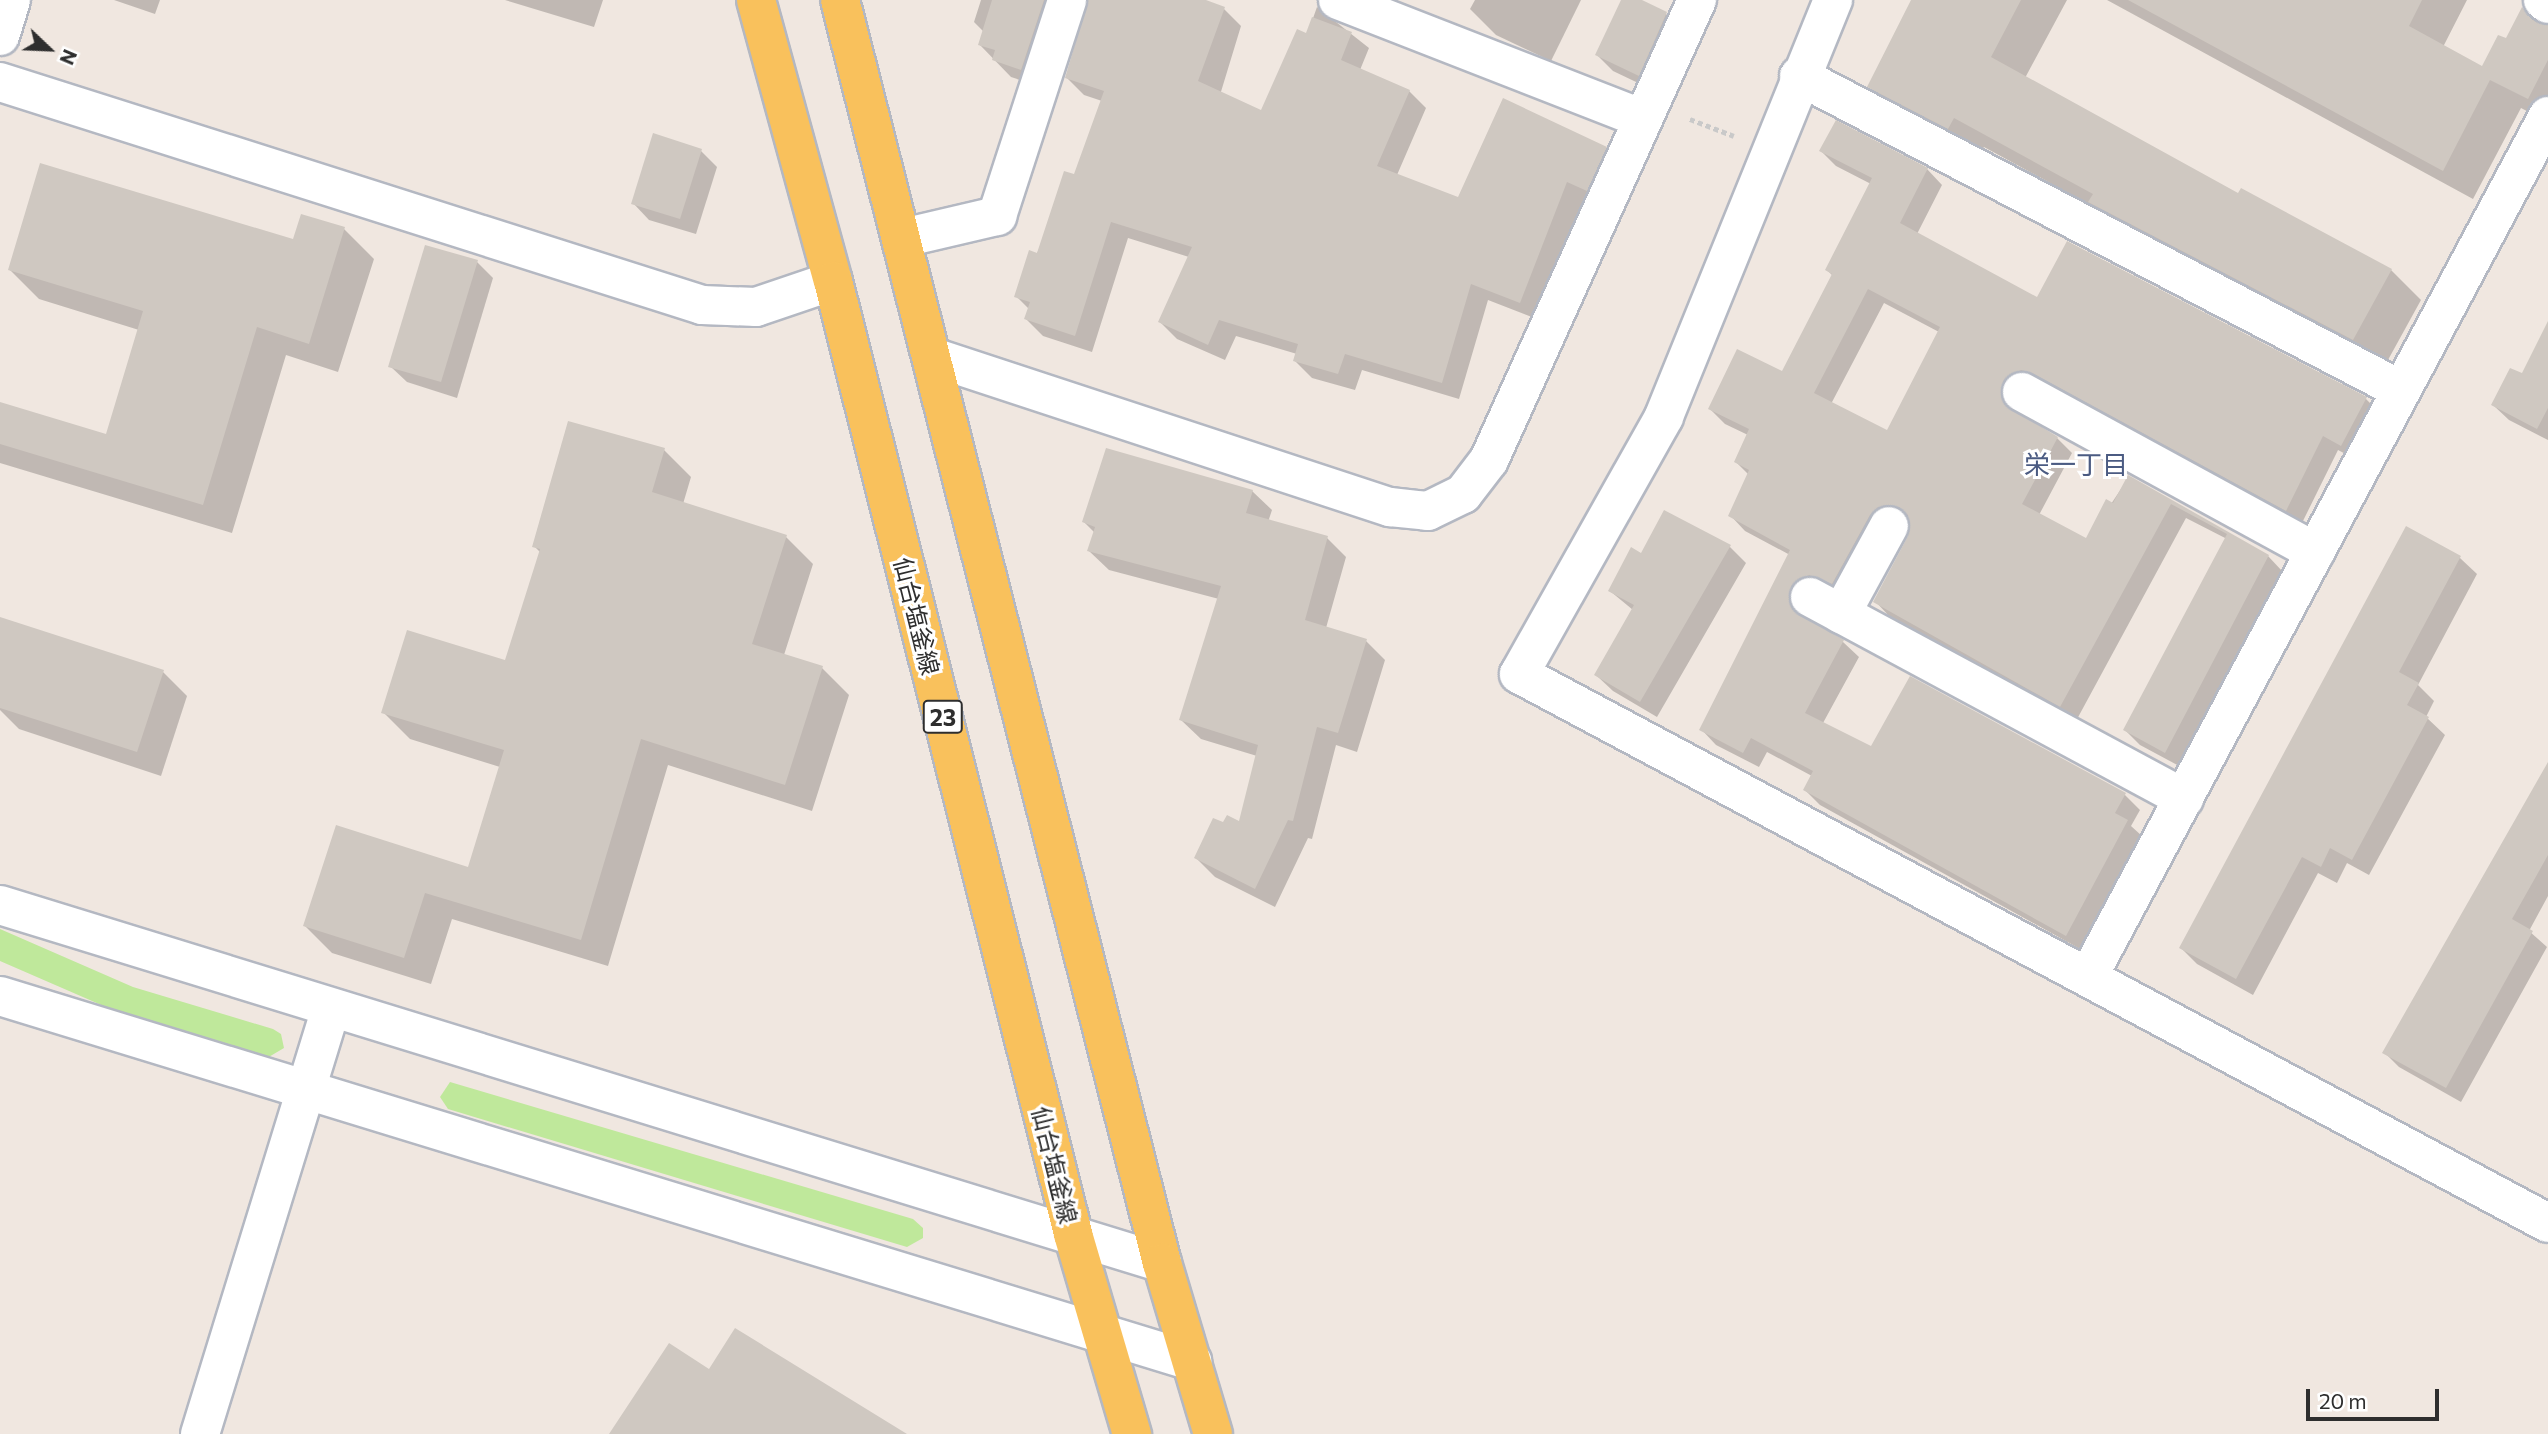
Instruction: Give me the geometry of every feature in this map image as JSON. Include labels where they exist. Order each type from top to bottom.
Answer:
[{"type":"main road","name":"仙台塩釜線","points":[[757,0],[833,281],[1073,1234],[1132,1434]]},
{"type":"main road","points":[[840,0],[933,356],[1161,1263],[1213,1434]]},
{"type":"street","points":[[0,36],[11,0]]},
{"type":"street","points":[[903,238],[997,216],[1067,0]]},
{"type":"street","points":[[1338,0],[1643,119]]},
{"type":"street","points":[[933,356],[1390,507],[1428,511],[1463,494],[1489,460],[1697,0]]},
{"type":"street","points":[[1833,0],[1799,76],[1664,417],[1519,674],[2090,975],[2548,1223]]},
{"type":"street","points":[[2543,0],[2548,4]]},
{"type":"street","points":[[1799,76],[2401,390]]},
{"type":"street","points":[[0,82],[702,305],[756,307],[833,281]]},
{"type":"street","points":[[2090,975],[2548,116]]},
{"type":"street","points":[[2022,392],[2315,552]]},
{"type":"street","points":[[1889,526],[1825,605],[2184,799]]},
{"type":"street","points":[[0,905],[1161,1263]]},
{"type":"street","points":[[0,996],[1101,1330],[1192,1361]]},
{"type":"street","points":[[200,1434],[331,1008]]},
{"type":"path","points":[[1687,118],[1737,137]]},
{"type":"green space","points":[[0,929],[133,987],[273,1029],[281,1034],[284,1048],[267,1058],[122,1014],[0,961]]},
{"type":"green space","points":[[450,1082],[913,1219],[923,1228],[923,1238],[907,1247],[448,1109],[440,1097]]},
{"type":"building","points":[[992,0],[1044,0],[1021,70],[992,60],[995,50],[978,45]]},
{"type":"building","points":[[1088,0],[1206,0],[1225,7],[1198,81],[1261,110],[1297,29],[1306,33],[1312,17],[1352,32],[1341,60],[1410,90],[1377,166],[1458,197],[1503,98],[1607,147],[1587,191],[1567,182],[1520,303],[1471,284],[1442,383],[1345,354],[1338,374],[1293,361],[1298,344],[1219,320],[1208,345],[1158,322],[1192,247],[1111,222],[1075,336],[1024,319],[1030,302],[1014,297],[1029,250],[1037,253],[1064,171],[1074,174],[1104,91],[1065,78]]},
{"type":"building","points":[[1621,0],[1642,0],[1667,12],[1639,76],[1595,55]]},
{"type":"building","points":[[1911,0],[2021,0],[1991,57],[2238,193],[2241,188],[2392,269],[2353,340],[2088,202],[2093,194],[1954,118],[1948,129],[1867,87]]},
{"type":"building","points":[[2128,0],[2422,0],[2409,26],[2482,66],[2498,35],[2506,38],[2522,7],[2534,21],[2548,25],[2548,60],[2528,99],[2490,80],[2443,171]]},
{"type":"building","points":[[1836,120],[1928,168],[1900,223],[2037,297],[2067,241],[2367,397],[2341,446],[2323,436],[2286,511],[2032,373],[2021,370],[2003,381],[2004,404],[2058,437],[2022,504],[2086,538],[2106,499],[2113,503],[2128,475],[2269,555],[2165,753],[2123,730],[2227,534],[2171,504],[2060,707],[1873,602],[1908,536],[1908,515],[1899,507],[1878,507],[1870,515],[1832,584],[1809,575],[1791,586],[1792,609],[1844,640],[1805,713],[1871,746],[1910,676],[2126,793],[2115,813],[2128,820],[2066,936],[1803,790],[1813,771],[1751,738],[1743,753],[1699,730],[1790,550],[1728,516],[1749,470],[1734,462],[1749,429],[1708,409],[1737,349],[1782,371],[1832,274],[1825,270],[1872,178],[1819,151]],"holes":[[[1868,289],[1940,327],[1887,430],[1814,393]]]},
{"type":"building","points":[[653,133],[702,149],[680,219],[631,204]]},
{"type":"building","points":[[40,163],[293,239],[301,214],[345,227],[309,344],[257,327],[203,505],[0,444],[0,402],[106,434],[143,311],[8,270]]},
{"type":"building","points":[[425,245],[478,260],[441,382],[388,367]]},
{"type":"building","points":[[2548,321],[2548,408],[2537,429],[2491,405],[2510,368],[2522,373]]},
{"type":"building","points":[[568,421],[665,448],[652,492],[787,535],[752,644],[823,666],[785,785],[641,739],[581,940],[425,893],[404,958],[303,926],[336,825],[468,867],[504,750],[381,713],[407,630],[505,660],[540,549],[532,547]]},
{"type":"building","points":[[1106,448],[1253,490],[1246,513],[1328,536],[1305,620],[1367,639],[1338,733],[1317,727],[1293,821],[1288,820],[1255,889],[1194,858],[1213,818],[1223,822],[1227,815],[1239,821],[1258,745],[1179,720],[1221,586],[1087,551],[1095,527],[1082,522]]},
{"type":"building","points":[[1664,510],[1731,545],[1640,702],[1594,675],[1634,605],[1608,591],[1631,547],[1641,553]]},
{"type":"building","points":[[2406,526],[2461,556],[2399,672],[2419,683],[2407,705],[2429,717],[2352,860],[2330,848],[2321,867],[2302,857],[2236,979],[2179,948]]},
{"type":"building","points":[[0,617],[164,670],[137,752],[0,708]]},
{"type":"building","points":[[2548,762],[2548,855],[2512,919],[2533,931],[2446,1088],[2382,1053]]},
{"type":"building","points":[[735,1328],[907,1434],[609,1434],[669,1343],[709,1369]]},
{"type":"district","name":"栄一丁目","points":[[2076,464]]}]
